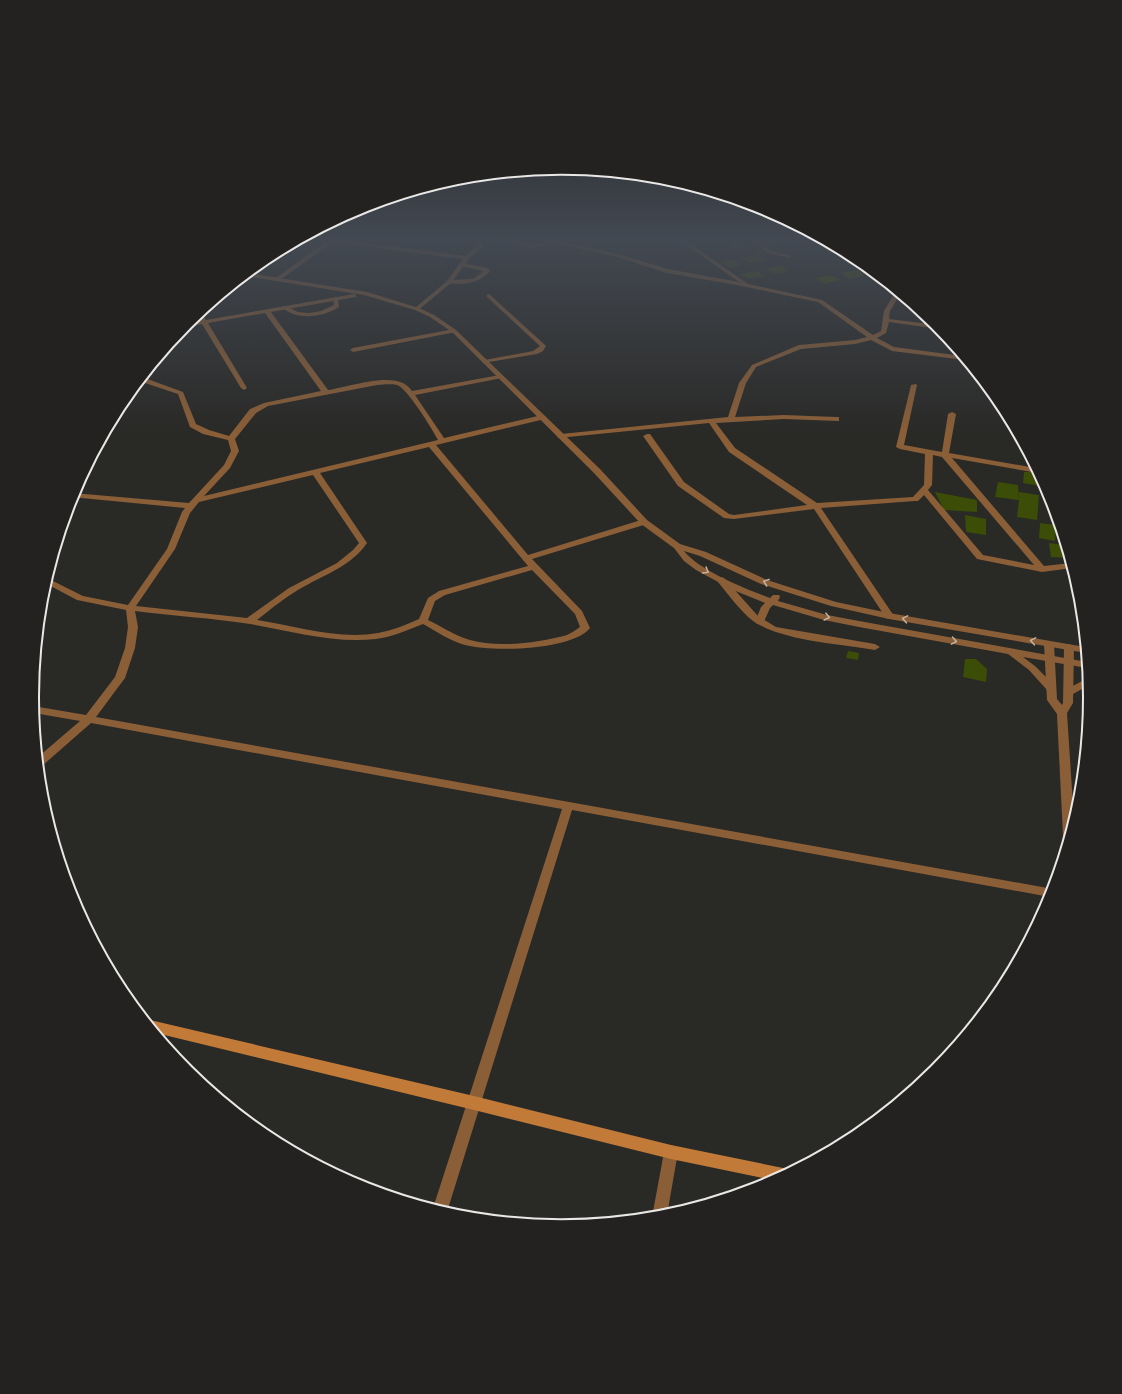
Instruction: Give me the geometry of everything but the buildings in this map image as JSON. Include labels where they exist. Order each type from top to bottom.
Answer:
[{"type":"main road","points":[[158,1028],[474,1103],[671,1152],[774,1173]]},
{"type":"street","points":[[198,323],[302,305]]},
{"type":"street","points":[[404,305],[432,316],[454,331],[597,471],[644,522],[677,546],[703,554],[745,574],[834,604],[889,616],[1081,649]]},
{"type":"street","points":[[417,309],[422,305]]},
{"type":"street","points":[[485,362],[535,353],[541,350],[543,346],[499,305]]},
{"type":"street","points":[[827,305],[873,338],[892,349],[956,356]]},
{"type":"street","points":[[731,419],[743,382],[748,372],[754,366],[806,346],[839,344],[873,338],[884,332],[887,311],[890,305]]},
{"type":"street","points":[[267,311],[326,393]]},
{"type":"street","points":[[886,320],[927,325]]},
{"type":"street","points":[[202,322],[244,388]]},
{"type":"street","points":[[353,350],[454,331]]},
{"type":"street","points":[[410,394],[500,377]]},
{"type":"street","points":[[146,381],[181,393],[193,425],[206,432],[231,439]]},
{"type":"street","points":[[231,439],[253,411],[266,404],[377,383],[391,382],[403,385],[432,423],[442,441]]},
{"type":"street","points":[[914,385],[900,447],[1031,470]]},
{"type":"street","points":[[945,455],[952,414]]},
{"type":"street","points":[[80,496],[193,504],[315,472],[542,417]]},
{"type":"street","points":[[561,436],[731,419],[784,417],[836,419]]},
{"type":"street","points":[[711,421],[732,450],[806,501],[816,506],[889,616]]},
{"type":"street","points":[[647,436],[682,484],[727,516],[734,517],[816,506],[915,499],[928,485],[929,452]]},
{"type":"street","points":[[42,759],[89,719],[120,678],[130,648],[133,627],[130,608],[171,549],[186,512],[229,461],[235,451],[231,439]]},
{"type":"street","points":[[52,583],[80,598],[130,608],[249,621],[333,636],[377,636],[398,631],[423,621],[466,642],[486,646],[508,647],[536,644],[571,637],[585,628],[579,613],[526,558],[432,444]]},
{"type":"street","points":[[945,455],[1042,569]]},
{"type":"street","points":[[249,621],[293,589],[344,563],[357,552],[363,543],[315,472]]},
{"type":"street","points":[[924,490],[980,557],[1042,569],[1066,567]]},
{"type":"street","points":[[526,558],[644,522]]},
{"type":"street","points":[[677,546],[684,557],[690,562],[721,580],[751,594],[800,610],[852,622],[1082,664]]},
{"type":"street","points":[[423,621],[430,600],[442,593],[534,567]]},
{"type":"street","points":[[721,580],[760,622],[772,629],[875,647]]},
{"type":"street","points":[[760,622],[766,607],[784,588]]},
{"type":"street","points":[[1049,644],[1052,700],[1062,713]]},
{"type":"street","points":[[1068,819],[1062,713],[1068,703],[1069,647]]},
{"type":"street","points":[[1009,651],[1032,668],[1051,688]]},
{"type":"street","points":[[1069,692],[1083,684]]},
{"type":"street","points":[[39,710],[1045,892]]},
{"type":"street","points":[[442,1205],[568,806]]},
{"type":"street","points":[[660,1209],[671,1152]]},
{"type":"lane","points":[[286,308],[296,314],[310,314],[334,308],[336,305]]}]
